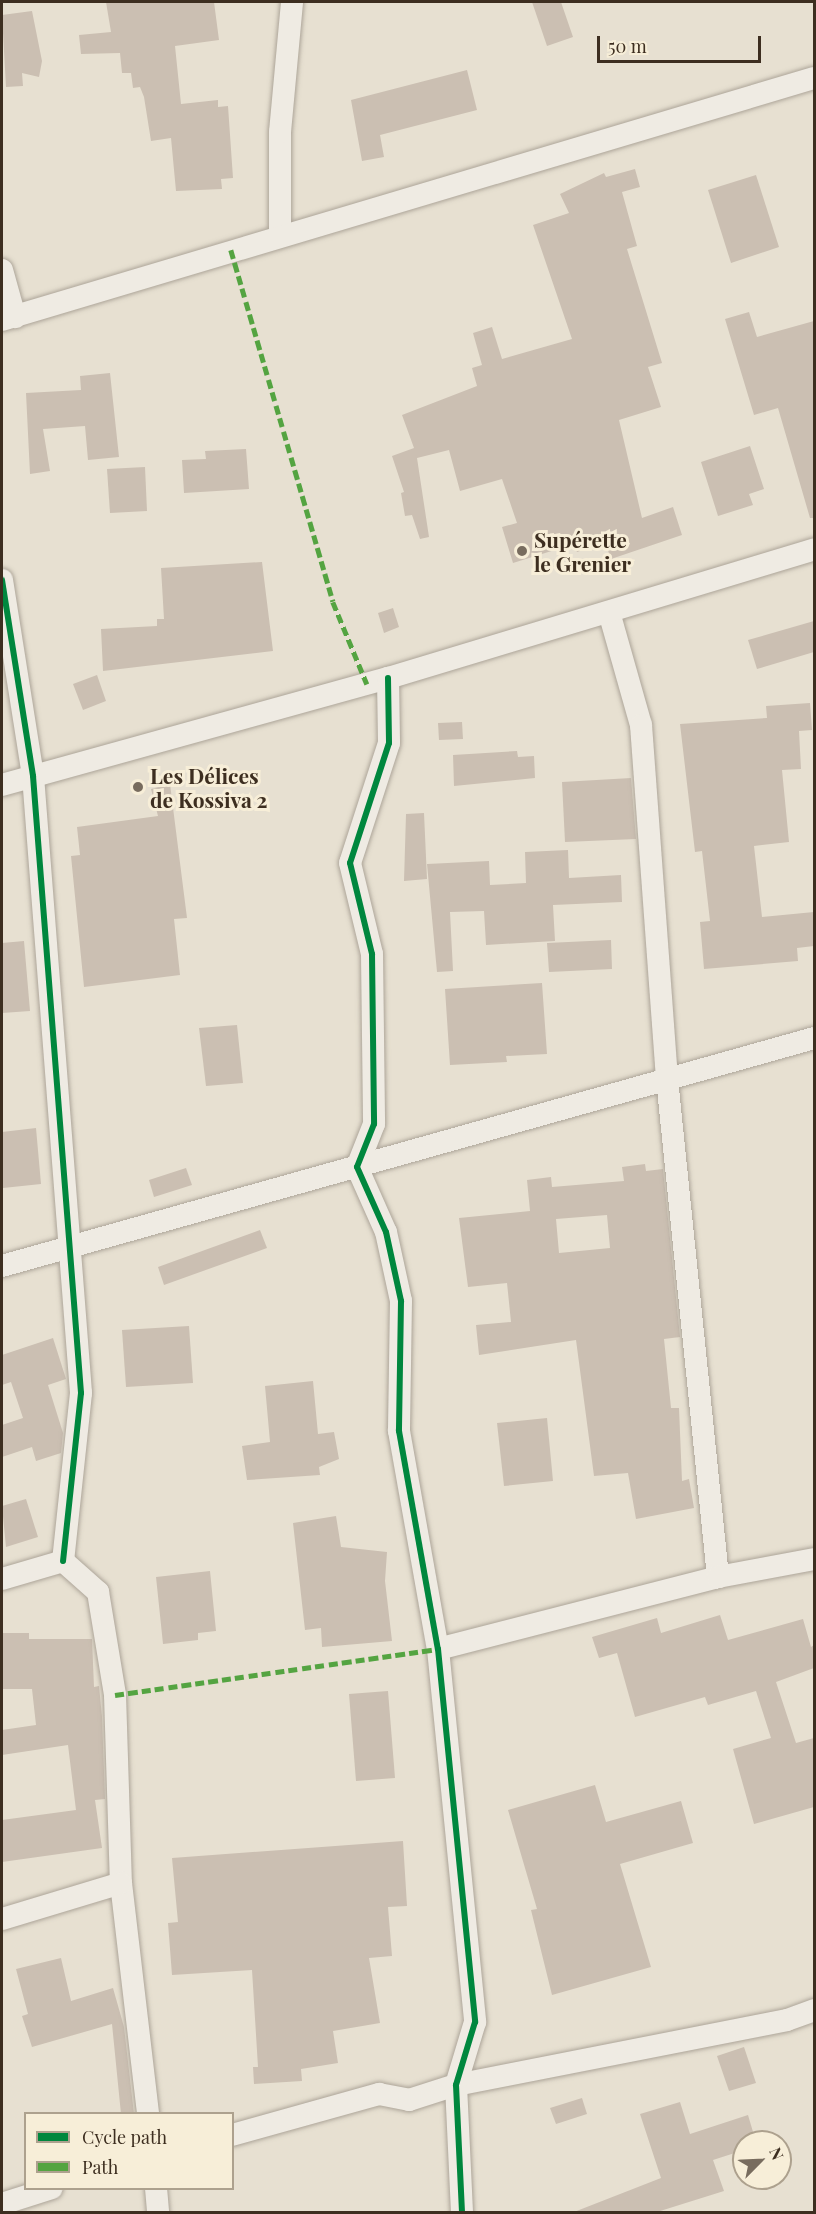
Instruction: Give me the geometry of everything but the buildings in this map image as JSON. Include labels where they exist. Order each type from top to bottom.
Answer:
[{"type":"street","points":[[280,235],[280,132],[292,2]]},
{"type":"street","points":[[2,270],[8,318],[280,235],[814,78]]},
{"type":"street","points":[[2,785],[388,678],[814,549]]},
{"type":"street","points":[[2,580],[33,776],[67,1247],[81,1393],[63,1561]]},
{"type":"street","points":[[609,612],[641,725],[667,1079],[718,1577]]},
{"type":"street","points":[[388,678],[388,743],[350,863],[372,954],[374,1124],[357,1167],[386,1232],[401,1301],[399,1431],[438,1649],[475,2022],[456,2085],[462,2212]]},
{"type":"street","points":[[2,1266],[814,1038]]},
{"type":"street","points":[[438,1649],[718,1577],[814,1559]]},
{"type":"street","points":[[2,1579],[63,1561]]},
{"type":"street","points":[[63,1561],[98,1592],[115,1695],[121,1883],[148,2112]]},
{"type":"street","points":[[2,1919],[121,1883]]},
{"type":"street","points":[[234,2134],[379,2094],[410,2100],[456,2085],[787,2020],[814,2010]]},
{"type":"street","points":[[2,2204],[46,2190]]},
{"type":"street","points":[[156,2190],[158,2212]]},
{"type":"marked path","points":[[231,250],[333,602],[367,684]]},
{"type":"marked path","points":[[115,1695],[438,1649]]},
{"type":"cycle path","points":[[2,580],[33,776],[81,1393],[63,1561]]},
{"type":"cycle path","points":[[388,678],[389,743],[350,863],[372,954],[374,1124],[357,1167],[386,1232],[401,1301],[399,1431],[438,1649],[475,2022],[456,2085],[462,2212]]},
{"type":"place","name":"Supérette le Grenier","points":[[522,551]]},
{"type":"place","name":"Les Délices de Kossiva 2","points":[[138,787]]}]
